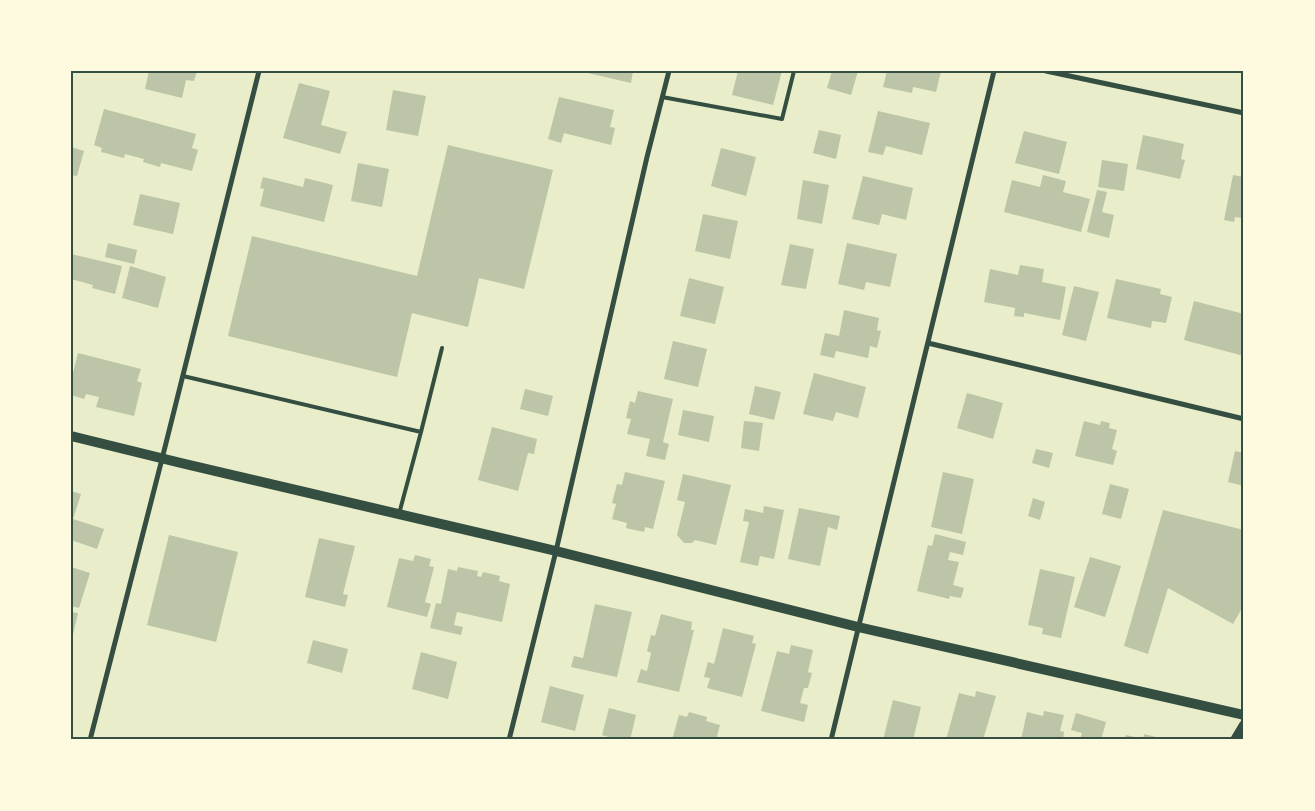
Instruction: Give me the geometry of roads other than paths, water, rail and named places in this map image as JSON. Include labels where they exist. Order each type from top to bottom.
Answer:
[{"type":"main road","points":[[71,436],[556,551],[858,627],[1244,716]]},
{"type":"main road","points":[[1235,740],[1244,725]]},
{"type":"street","points":[[90,740],[259,71]]},
{"type":"street","points":[[509,740],[556,551],[647,157],[669,71]]},
{"type":"street","points":[[831,740],[994,71]]},
{"type":"street","points":[[1046,71],[1244,113]]},
{"type":"street","points":[[928,343],[1244,419]]},
{"type":"lane","points":[[662,98],[782,119],[794,71]]},
{"type":"lane","points":[[399,514],[442,348]]},
{"type":"lane","points":[[183,376],[421,432]]}]
